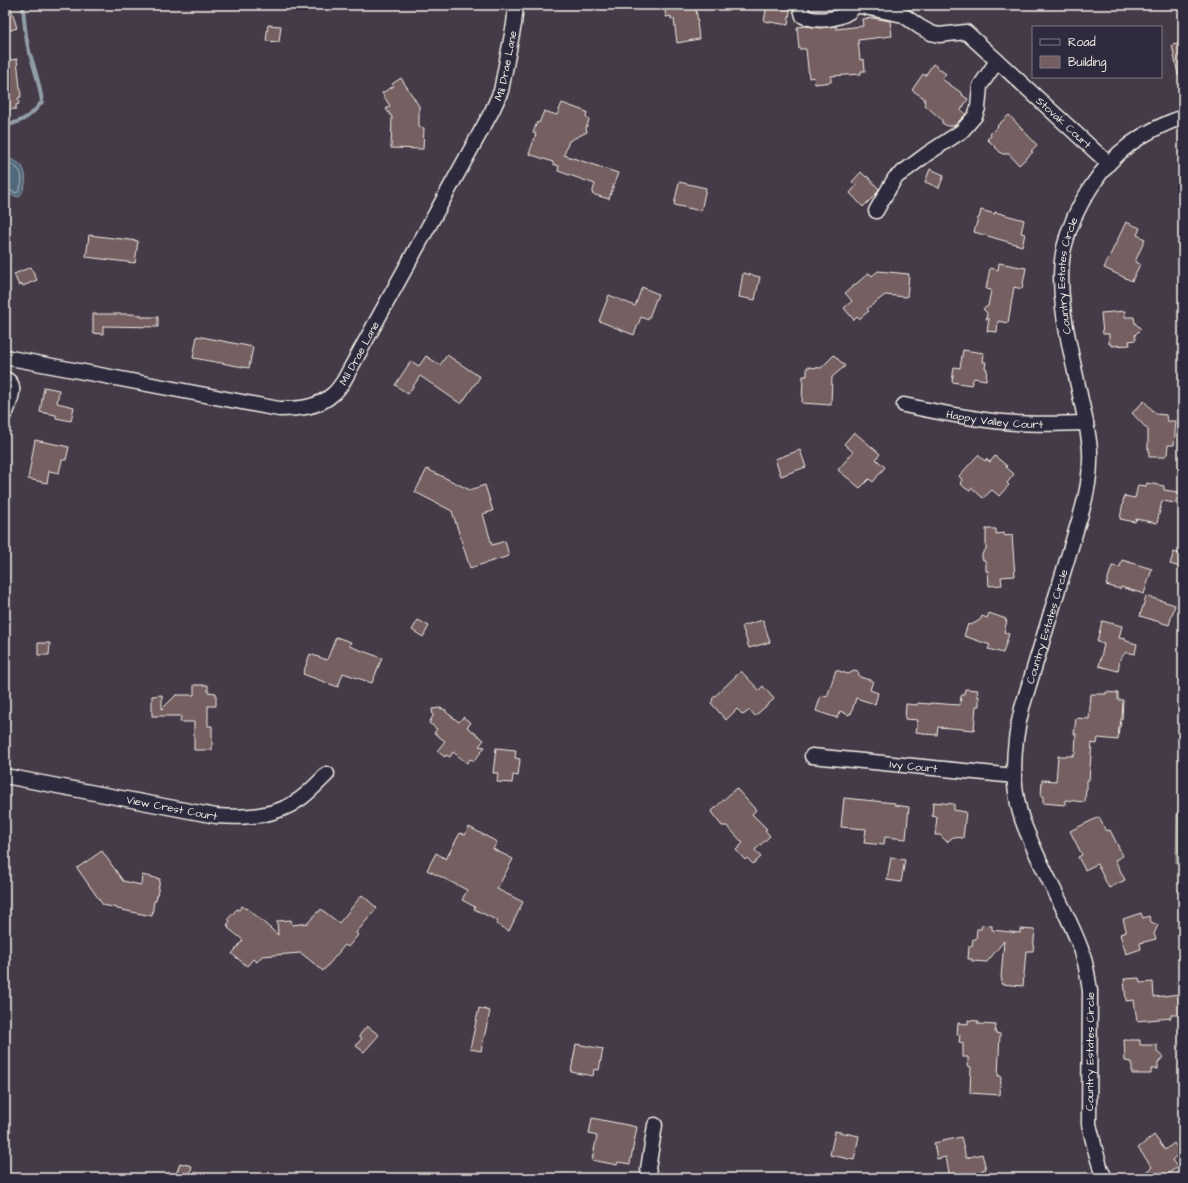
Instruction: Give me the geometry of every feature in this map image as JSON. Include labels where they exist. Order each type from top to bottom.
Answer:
[{"type":"street","name":"Mil Drae Lane","points":[[5,358],[279,409],[297,409],[312,406],[333,394],[343,382],[492,111],[501,91],[514,24],[516,5]]},
{"type":"street","points":[[802,5],[801,9],[803,16],[810,19],[823,19],[839,16],[849,12],[856,5]]},
{"type":"street","name":"Stovak Court","points":[[856,5],[903,15],[920,27],[931,33],[939,35],[966,32],[1108,163]]},
{"type":"street","points":[[876,211],[895,178],[962,130],[974,116],[978,108],[980,86],[997,61]]},
{"type":"street","name":"Country Estates Circle","points":[[1105,1178],[1095,1149],[1089,1124],[1090,991],[1087,970],[1082,950],[1036,854],[1018,805],[1014,776],[1015,740],[1022,708],[1086,498],[1089,475],[1090,451],[1086,423],[1061,295],[1061,271],[1064,248],[1080,204],[1108,163],[1122,150],[1143,136],[1167,122],[1183,117]]},
{"type":"street","points":[[5,379],[12,385],[13,390],[5,413]]},
{"type":"street","name":"Happy Valley Court","points":[[904,405],[972,418],[1005,422],[1040,424],[1086,423]]},
{"type":"street","name":"Ivy Court","points":[[812,756],[1014,776]]},
{"type":"street","name":"View Crest Court","points":[[5,776],[216,816],[238,817],[262,815],[281,809],[298,800],[311,790],[327,774]]},
{"type":"street","points":[[651,1178],[648,1169],[655,1125]]},
{"type":"green space","points":[[1183,805],[1183,872],[1176,863],[1177,813]]},
{"type":"water","points":[[5,157],[20,164],[25,172],[26,181],[19,197],[5,193]]},
{"type":"building","points":[[5,5],[10,5],[17,28],[5,32]]},
{"type":"building","points":[[664,5],[694,5],[698,22],[699,39],[677,43],[674,19],[671,19],[671,16],[666,17]]},
{"type":"building","points":[[767,5],[791,5],[788,25],[764,21]]},
{"type":"building","points":[[873,18],[890,21],[892,36],[858,40],[860,60],[864,59],[865,71],[861,71],[861,74],[831,76],[831,82],[815,84],[814,77],[809,78],[806,49],[799,49],[797,27],[807,26],[820,28],[836,26],[836,29],[863,26],[862,19]]},
{"type":"building","points":[[268,25],[281,26],[279,42],[266,41]]},
{"type":"building","points":[[1183,43],[1183,75],[1178,75],[1172,45]]},
{"type":"building","points":[[17,59],[21,97],[18,98],[19,104],[16,105],[16,109],[5,110],[5,61]]},
{"type":"building","points":[[933,64],[946,74],[942,79],[968,99],[961,110],[966,114],[954,126],[947,126],[942,123],[942,120],[925,105],[924,98],[912,90],[923,74],[925,76]]},
{"type":"building","points":[[401,78],[419,106],[419,127],[424,128],[423,149],[391,148],[392,117],[386,109],[390,106],[382,93],[394,86],[392,84]]},
{"type":"building","points":[[562,103],[587,112],[586,117],[589,120],[586,128],[587,132],[569,141],[564,155],[618,173],[609,199],[592,194],[595,184],[558,171],[559,166],[553,164],[553,162],[529,154],[536,134],[533,133],[537,122],[539,123],[544,111],[557,115]]},
{"type":"building","points":[[1009,115],[1037,145],[1031,151],[1033,152],[1019,165],[1009,154],[1002,154],[987,139],[991,136],[990,134],[997,126]]},
{"type":"building","points":[[930,169],[944,175],[939,188],[925,182]]},
{"type":"building","points":[[861,172],[866,177],[867,176],[879,189],[863,207],[850,193],[856,186],[852,182]]},
{"type":"building","points":[[679,182],[706,188],[701,211],[674,205]]},
{"type":"building","points":[[981,210],[995,214],[995,212],[1024,220],[1021,233],[1025,234],[1022,246],[974,232]]},
{"type":"building","points":[[1126,222],[1140,228],[1137,235],[1145,239],[1135,262],[1140,264],[1132,281],[1104,268]]},
{"type":"building","points":[[89,235],[138,241],[135,263],[86,257]]},
{"type":"building","points":[[999,263],[1026,268],[1022,289],[1014,287],[1008,323],[998,321],[997,332],[987,331],[989,319],[986,319],[987,313],[983,309],[988,306],[991,290],[986,289],[990,268],[998,270]]},
{"type":"building","points":[[31,267],[37,280],[23,286],[22,284],[19,286],[14,274]]},
{"type":"building","points":[[878,271],[909,274],[907,297],[885,295],[867,309],[869,311],[859,319],[857,317],[854,320],[844,308],[852,301],[845,293],[869,273],[872,276]]},
{"type":"building","points":[[743,273],[760,277],[755,300],[739,297]]},
{"type":"building","points":[[642,287],[658,294],[648,320],[641,317],[634,335],[599,321],[609,295],[635,306]]},
{"type":"building","points":[[1125,311],[1125,317],[1134,317],[1135,323],[1141,329],[1135,335],[1136,340],[1129,341],[1130,345],[1111,346],[1111,344],[1109,344],[1109,334],[1103,334],[1101,313]]},
{"type":"building","points":[[93,314],[130,314],[141,315],[141,317],[158,317],[158,327],[103,326],[103,334],[93,333]]},
{"type":"building","points":[[197,336],[253,347],[249,368],[193,358]]},
{"type":"building","points":[[963,350],[984,353],[983,362],[986,362],[985,368],[987,369],[986,380],[974,378],[971,385],[952,382],[954,367],[960,368]]},
{"type":"building","points":[[447,355],[480,377],[461,404],[420,376],[408,394],[395,385],[411,361],[419,366],[426,356],[440,365]]},
{"type":"building","points":[[834,355],[845,366],[832,377],[831,405],[802,403],[803,376],[807,376],[807,367],[821,368]]},
{"type":"building","points":[[44,387],[59,390],[57,403],[74,407],[71,421],[56,418],[56,415],[40,412]]},
{"type":"building","points":[[1144,401],[1156,414],[1166,415],[1167,421],[1176,421],[1174,445],[1168,445],[1167,454],[1164,457],[1149,457],[1148,430],[1132,413]]},
{"type":"building","points":[[854,432],[880,454],[876,459],[885,467],[873,482],[869,479],[860,488],[838,470],[853,452],[844,444]]},
{"type":"building","points":[[35,440],[69,447],[66,460],[62,460],[59,473],[49,471],[47,483],[28,479]]},
{"type":"building","points":[[800,450],[806,467],[781,476],[775,459]]},
{"type":"building","points":[[978,455],[985,461],[986,459],[990,462],[995,456],[1014,474],[1007,483],[1009,485],[999,496],[992,490],[983,498],[972,488],[970,491],[960,483],[962,480],[959,476]]},
{"type":"building","points":[[427,469],[470,490],[485,485],[493,511],[483,514],[492,545],[505,541],[509,556],[470,568],[452,511],[415,492]]},
{"type":"building","points":[[1147,483],[1164,486],[1164,490],[1178,492],[1176,503],[1162,501],[1157,523],[1136,519],[1135,522],[1120,519],[1124,496],[1135,498],[1138,485],[1146,486]]},
{"type":"building","points":[[986,529],[996,529],[996,534],[1004,533],[1005,536],[1012,535],[1015,576],[1001,577],[1002,585],[989,586],[986,562],[982,559],[982,554],[986,549]]},
{"type":"building","points":[[1174,552],[1183,555],[1183,568],[1170,564]]},
{"type":"building","points":[[1122,560],[1152,569],[1144,594],[1121,587],[1120,589],[1106,585],[1112,566],[1120,567]]},
{"type":"building","points":[[1146,596],[1175,605],[1169,625],[1140,616]]},
{"type":"building","points":[[989,613],[1006,619],[1005,620],[1007,621],[1004,632],[1009,634],[1003,653],[988,649],[990,645],[964,636],[968,624],[971,625],[980,620],[982,616],[987,618]]},
{"type":"building","points":[[418,620],[429,626],[423,637],[412,630]]},
{"type":"building","points":[[763,620],[770,642],[749,648],[742,626]]},
{"type":"building","points":[[1102,621],[1122,626],[1119,638],[1126,639],[1126,641],[1137,644],[1135,654],[1126,652],[1120,659],[1118,671],[1099,666],[1104,644],[1097,642]]},
{"type":"building","points":[[336,637],[351,642],[349,646],[382,658],[372,683],[343,673],[338,687],[303,674],[310,654],[327,660]]},
{"type":"building","points":[[38,643],[50,643],[49,655],[38,655]]},
{"type":"building","points":[[836,670],[848,674],[854,671],[858,672],[860,677],[873,681],[870,690],[878,693],[875,704],[856,698],[851,714],[850,713],[849,715],[840,711],[837,718],[816,711],[821,695],[827,697]]},
{"type":"building","points":[[741,671],[759,690],[763,686],[774,699],[755,716],[750,710],[743,715],[737,709],[726,720],[711,703],[713,700],[712,699]]},
{"type":"building","points":[[194,685],[208,685],[208,692],[216,693],[216,706],[208,706],[208,726],[212,726],[212,750],[194,750],[194,722],[180,722],[181,716],[152,716],[152,696],[162,695],[162,709],[176,695],[194,695]]},
{"type":"building","points":[[965,689],[978,690],[977,696],[979,696],[979,706],[976,706],[974,730],[938,727],[937,735],[924,734],[916,732],[918,720],[905,719],[906,704],[917,705],[918,703],[930,703],[960,705],[961,696],[964,694]]},
{"type":"building","points":[[1106,692],[1118,693],[1118,700],[1123,700],[1122,719],[1119,727],[1118,740],[1098,738],[1097,744],[1092,743],[1089,780],[1087,780],[1085,802],[1065,800],[1065,805],[1043,803],[1043,796],[1041,796],[1042,780],[1056,781],[1058,756],[1073,756],[1073,754],[1075,754],[1076,734],[1074,734],[1076,718],[1089,719],[1091,694],[1106,694]]},
{"type":"building","points":[[440,708],[446,710],[446,712],[459,722],[463,717],[471,723],[467,727],[484,740],[479,746],[485,747],[474,761],[470,759],[467,763],[453,752],[450,757],[446,755],[445,757],[437,751],[445,741],[434,733],[437,729],[429,723],[433,716],[432,709]]},
{"type":"building","points":[[496,748],[516,750],[515,758],[520,759],[518,776],[513,775],[512,783],[497,782],[498,773],[493,773]]},
{"type":"building","points":[[736,788],[756,810],[752,814],[767,829],[765,830],[770,836],[755,850],[761,857],[753,864],[747,858],[745,860],[736,850],[743,843],[727,826],[722,826],[711,812]]},
{"type":"building","points":[[844,798],[895,803],[895,805],[909,807],[906,839],[885,837],[884,845],[864,843],[866,829],[841,827]]},
{"type":"building","points":[[933,802],[954,804],[954,810],[966,812],[963,838],[953,837],[947,842],[940,835],[935,835],[937,817],[932,816]]},
{"type":"building","points":[[1099,817],[1106,831],[1110,830],[1123,856],[1115,860],[1125,880],[1109,888],[1097,864],[1085,870],[1078,857],[1082,855],[1070,831]]},
{"type":"building","points":[[469,827],[497,842],[493,849],[513,859],[497,889],[523,902],[509,931],[496,924],[498,921],[474,909],[475,907],[462,900],[467,890],[427,870],[436,853],[446,859],[460,833],[465,835]]},
{"type":"building","points":[[102,851],[123,881],[141,885],[142,875],[160,879],[156,901],[154,901],[152,916],[103,905],[77,868]]},
{"type":"building","points":[[891,857],[905,860],[901,882],[887,880]]},
{"type":"building","points":[[362,895],[377,908],[356,933],[358,935],[348,947],[345,945],[323,971],[301,953],[262,956],[257,962],[253,959],[247,966],[232,954],[243,940],[228,928],[229,927],[227,925],[230,921],[228,919],[237,909],[239,910],[242,906],[246,909],[247,908],[278,935],[277,921],[291,920],[292,925],[308,923],[321,909],[339,923]]},
{"type":"building","points":[[1141,913],[1143,918],[1149,916],[1151,922],[1158,925],[1154,934],[1156,939],[1140,943],[1141,949],[1126,954],[1120,934],[1126,932],[1123,919]]},
{"type":"building","points":[[982,925],[992,926],[992,930],[1020,933],[1020,929],[1035,930],[1033,951],[1026,951],[1023,986],[1001,984],[1004,941],[987,962],[972,961],[972,959],[968,959],[969,946],[972,946],[973,939],[976,939],[977,929],[981,929]]},
{"type":"building","points":[[1139,978],[1140,983],[1153,982],[1154,997],[1180,994],[1182,1015],[1171,1015],[1171,1018],[1137,1021],[1134,1000],[1126,1001],[1124,979]]},
{"type":"building","points":[[479,1008],[490,1011],[481,1051],[470,1049]]},
{"type":"building","points":[[968,1020],[978,1021],[978,1024],[996,1025],[995,1033],[1000,1034],[998,1076],[1001,1076],[1000,1095],[970,1093],[971,1067],[968,1066],[968,1057],[963,1057],[963,1043],[959,1042],[960,1035],[957,1035],[958,1023],[968,1024]]},
{"type":"building","points":[[367,1026],[379,1035],[364,1052],[356,1046],[362,1038],[359,1036]]},
{"type":"building","points":[[1124,1040],[1140,1040],[1140,1045],[1157,1045],[1157,1052],[1163,1057],[1158,1063],[1158,1069],[1151,1069],[1151,1074],[1132,1074],[1132,1062],[1125,1061]]},
{"type":"building","points":[[576,1044],[603,1049],[599,1070],[594,1069],[593,1076],[571,1072]]},
{"type":"building","points":[[592,1118],[637,1127],[630,1164],[618,1162],[617,1165],[592,1160],[597,1136],[589,1134]]},
{"type":"building","points":[[835,1131],[859,1136],[854,1160],[830,1155]]},
{"type":"building","points":[[1154,1135],[1165,1150],[1174,1143],[1181,1152],[1172,1160],[1177,1167],[1163,1178],[1138,1178],[1152,1167],[1138,1148]]},
{"type":"building","points":[[961,1137],[966,1158],[982,1154],[986,1169],[982,1170],[983,1178],[950,1178],[946,1157],[937,1159],[934,1143]]},
{"type":"building","points":[[180,1163],[192,1166],[189,1178],[175,1178]]},
{"type":"waterway","points":[[5,126],[26,118],[42,102],[39,84],[27,42],[23,5]]}]
